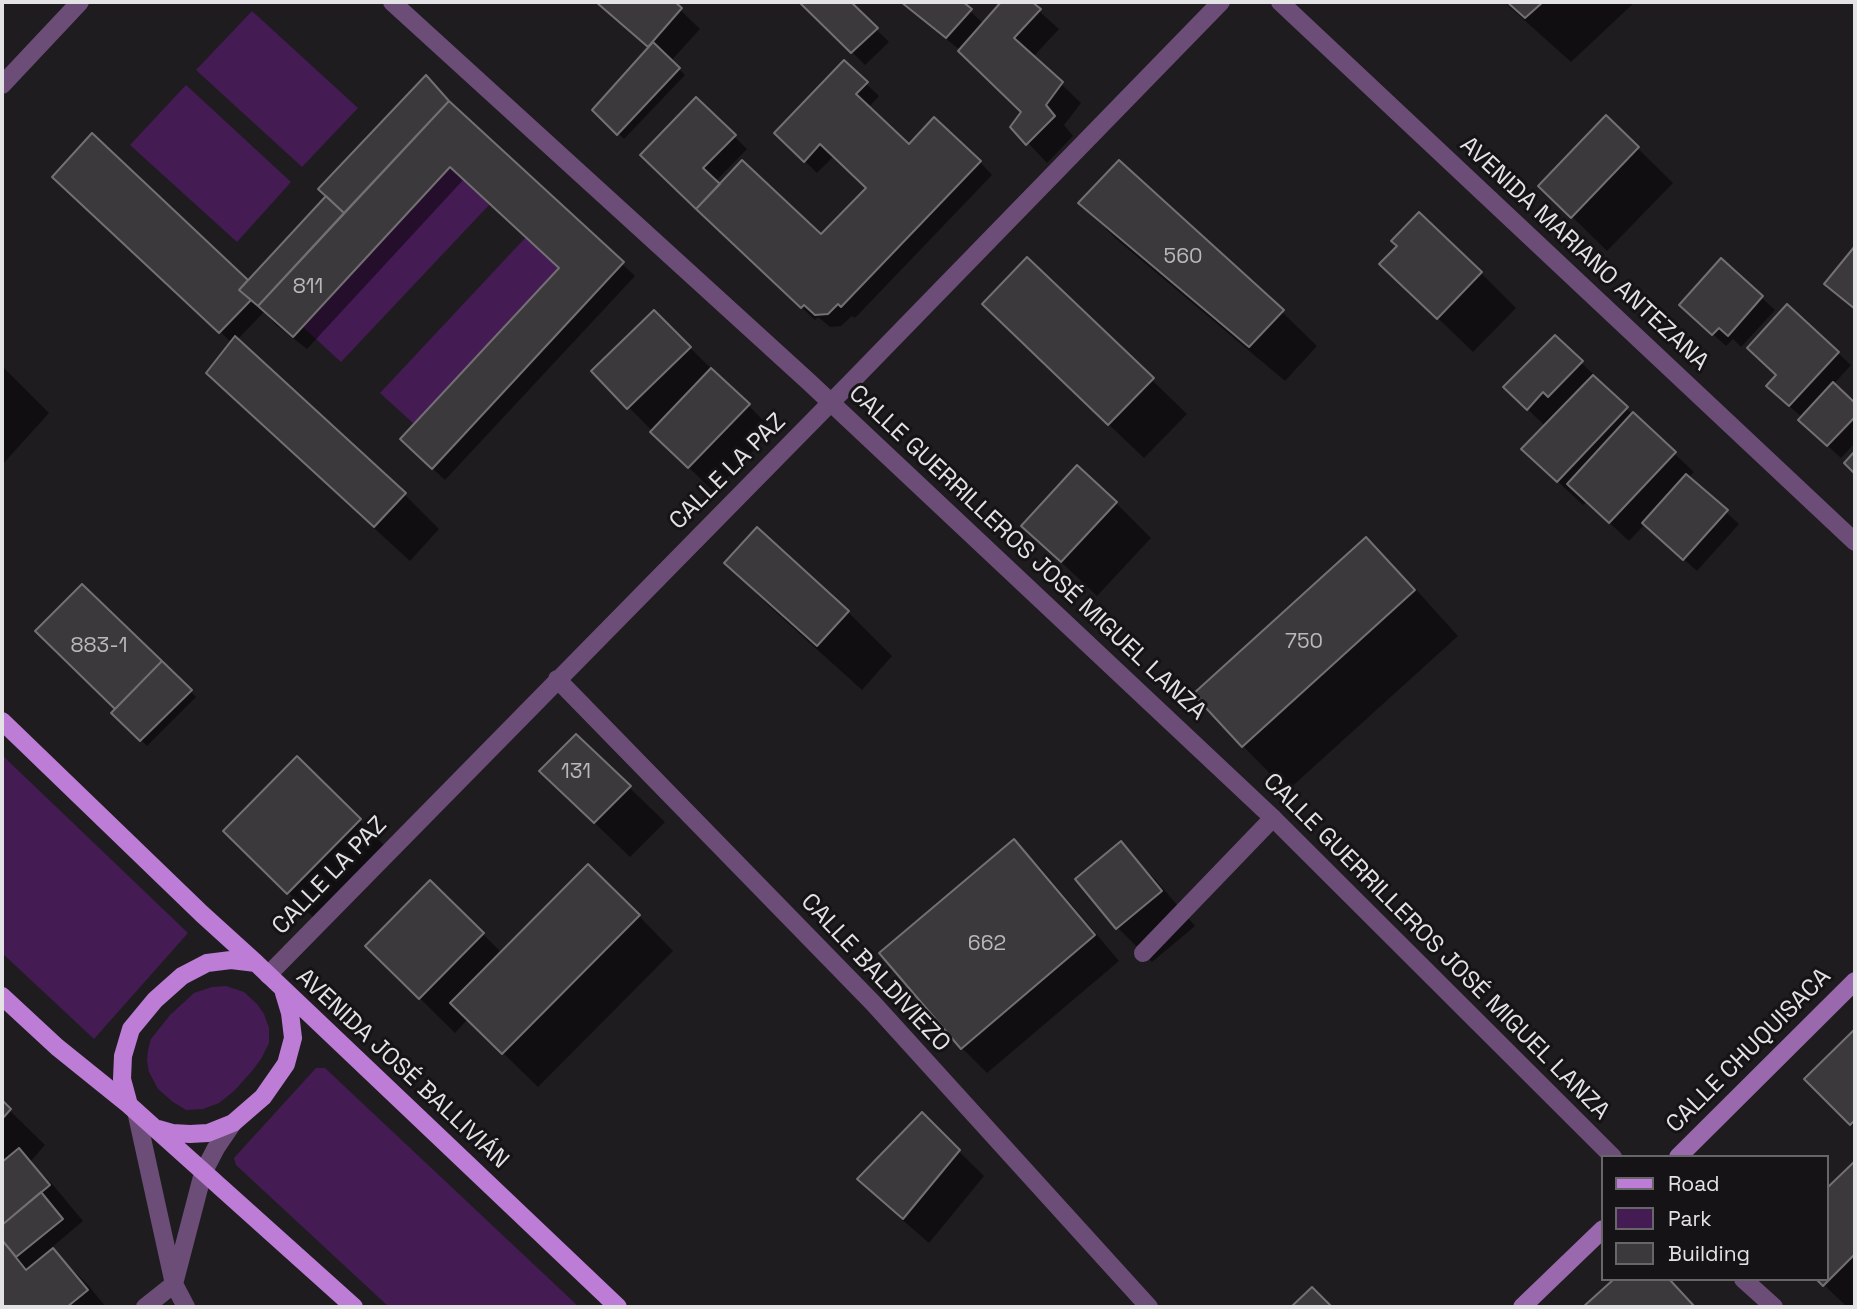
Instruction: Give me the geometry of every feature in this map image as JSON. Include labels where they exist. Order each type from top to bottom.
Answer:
[{"type":"main road","name":"AVENIDA JOSÉ BALLIVIÁN","points":[[2,721],[618,1307]]},
{"type":"main road","points":[[133,1108],[122,1079],[123,1056],[131,1029],[155,1000],[182,976],[207,963],[231,960],[262,969]]},
{"type":"main road","name":"CALLE CHUQUISACA","points":[[1680,1155],[1855,981]]},
{"type":"main road","points":[[153,1127],[190,1135],[208,1133],[233,1123],[263,1097],[286,1064],[293,1038],[290,1013],[282,989]]},
{"type":"main road","points":[[2,996],[57,1046],[133,1108],[354,1307]]},
{"type":"main road","points":[[1522,1307],[1602,1230]]},
{"type":"street","points":[[2,85],[80,2]]},
{"type":"street","name":"CALLE GUERRILLEROS JOSÉ MIGUEL LANZA","points":[[392,2],[831,402],[1273,818],[1611,1155]]},
{"type":"street","name":"CALLE LA PAZ","points":[[262,969],[557,679],[1221,2]]},
{"type":"street","name":"AVENIDA MARIANO ANTEZANA","points":[[1280,2],[1855,542]]},
{"type":"street","name":"CALLE BALDIVIEZO","points":[[557,679],[873,1003],[1149,1307]]},
{"type":"street","points":[[1143,953],[1273,818]]},
{"type":"street","points":[[133,1108],[174,1284],[186,1307]]},
{"type":"street","points":[[145,1307],[174,1284],[203,1173],[233,1123]]},
{"type":"street","points":[[1745,1281],[1773,1307]]},
{"type":"green space","points":[[252,11],[358,108],[302,167],[196,70]]},
{"type":"green space","points":[[186,85],[291,182],[237,242],[130,145]]},
{"type":"green space","points":[[450,167],[490,204],[341,362],[303,327]]},
{"type":"green space","points":[[526,237],[559,268],[414,424],[380,393]]},
{"type":"green space","points":[[2,755],[188,933],[94,1039],[2,953]]},
{"type":"green space","points":[[226,986],[244,992],[257,1004],[269,1028],[269,1043],[261,1059],[234,1091],[219,1103],[203,1109],[186,1110],[158,1089],[149,1072],[147,1061],[151,1039],[170,1015],[194,993]]},
{"type":"green space","points":[[316,1068],[325,1068],[579,1307],[389,1307],[236,1165],[234,1158]]},
{"type":"building","points":[[596,2],[675,2],[682,8],[648,47]]},
{"type":"building","points":[[799,2],[851,2],[878,28],[851,53]]},
{"type":"building","points":[[901,2],[963,2],[972,9],[946,38]]},
{"type":"building","points":[[1001,2],[1032,2],[1041,9],[1014,38],[1063,82],[1046,105],[1055,116],[1026,145],[1010,127],[1021,112],[958,51]]},
{"type":"building","points":[[1507,2],[1543,2],[1525,18]]},
{"type":"building","points":[[653,42],[680,68],[617,135],[592,110]]},
{"type":"building","points":[[844,60],[868,82],[856,94],[909,144],[934,117],[981,161],[841,307],[838,304],[828,314],[815,315],[804,305],[801,308],[696,209],[742,160],[821,234],[866,188],[820,144],[804,162],[774,133]]},
{"type":"building","points":[[426,75],[449,101],[344,213],[318,189]]},
{"type":"building","points":[[696,97],[736,135],[703,168],[720,184],[696,209],[640,155]]},
{"type":"building","points":[[449,101],[624,262],[432,469],[400,439],[559,268],[450,167],[293,337],[258,306]]},
{"type":"building","points":[[1606,115],[1639,147],[1571,218],[1538,186]]},
{"type":"building","points":[[92,133],[248,280],[239,290],[251,300],[219,333],[52,177]]},
{"type":"building","points":[[1119,160],[1284,310],[1249,347],[1078,203]]},
{"type":"building","points":[[326,196],[344,213],[258,306],[239,290]]},
{"type":"building","points":[[1419,212],[1482,272],[1437,319],[1379,264],[1397,246],[1391,241]]},
{"type":"building","points":[[1855,246],[1855,309],[1824,284]]},
{"type":"building","points":[[1027,257],[1154,378],[1108,425],[982,304]]},
{"type":"building","points":[[1721,258],[1763,296],[1728,336],[1719,328],[1712,335],[1679,305]]},
{"type":"building","points":[[1787,304],[1839,352],[1789,406],[1766,386],[1776,375],[1747,348]]},
{"type":"building","points":[[654,310],[691,347],[627,409],[591,371]]},
{"type":"building","points":[[1555,335],[1583,361],[1548,397],[1543,392],[1527,410],[1503,387]]},
{"type":"building","points":[[235,336],[406,493],[374,527],[206,373]]},
{"type":"building","points":[[711,368],[750,404],[688,468],[650,432]]},
{"type":"building","points":[[1593,375],[1628,407],[1557,482],[1521,449]]},
{"type":"building","points":[[1833,382],[1855,403],[1855,417],[1827,446],[1798,420]]},
{"type":"building","points":[[1633,412],[1676,452],[1609,523],[1567,484]]},
{"type":"building","points":[[1855,451],[1855,474],[1844,463]]},
{"type":"building","points":[[1077,465],[1117,502],[1061,562],[1021,526]]},
{"type":"building","points":[[1686,474],[1728,510],[1683,560],[1642,523]]},
{"type":"building","points":[[757,527],[849,611],[817,646],[724,563]]},
{"type":"building","points":[[1366,537],[1415,590],[1242,747],[1193,694]]},
{"type":"building","points":[[82,584],[162,661],[115,709],[35,631]]},
{"type":"building","points":[[162,661],[192,690],[140,741],[111,713]]},
{"type":"building","points":[[576,734],[631,786],[594,823],[539,771]]},
{"type":"building","points":[[297,756],[361,819],[287,894],[223,831]]},
{"type":"building","points":[[1014,839],[1095,935],[961,1049],[879,953]]},
{"type":"building","points":[[1121,841],[1162,891],[1116,929],[1075,879]]},
{"type":"building","points":[[588,864],[640,915],[502,1054],[450,1003]]},
{"type":"building","points":[[430,880],[484,933],[419,999],[365,946]]},
{"type":"building","points":[[1855,1029],[1855,1120],[1850,1125],[1804,1079]]},
{"type":"building","points":[[2,1100],[11,1109],[2,1119]]},
{"type":"building","points":[[922,1112],[960,1150],[903,1219],[857,1179]]},
{"type":"building","points":[[19,1148],[50,1185],[2,1225],[2,1162]]},
{"type":"building","points":[[1855,1161],[1855,1254],[1829,1280],[1829,1186]]},
{"type":"building","points":[[41,1192],[63,1219],[16,1257],[2,1240],[2,1225]]},
{"type":"building","points":[[2,1240],[26,1270],[53,1248],[88,1290],[67,1307],[2,1307]]},
{"type":"building","points":[[1612,1281],[1671,1281],[1695,1307],[1583,1307]]},
{"type":"building","points":[[1312,1287],[1332,1307],[1291,1307]]}]
